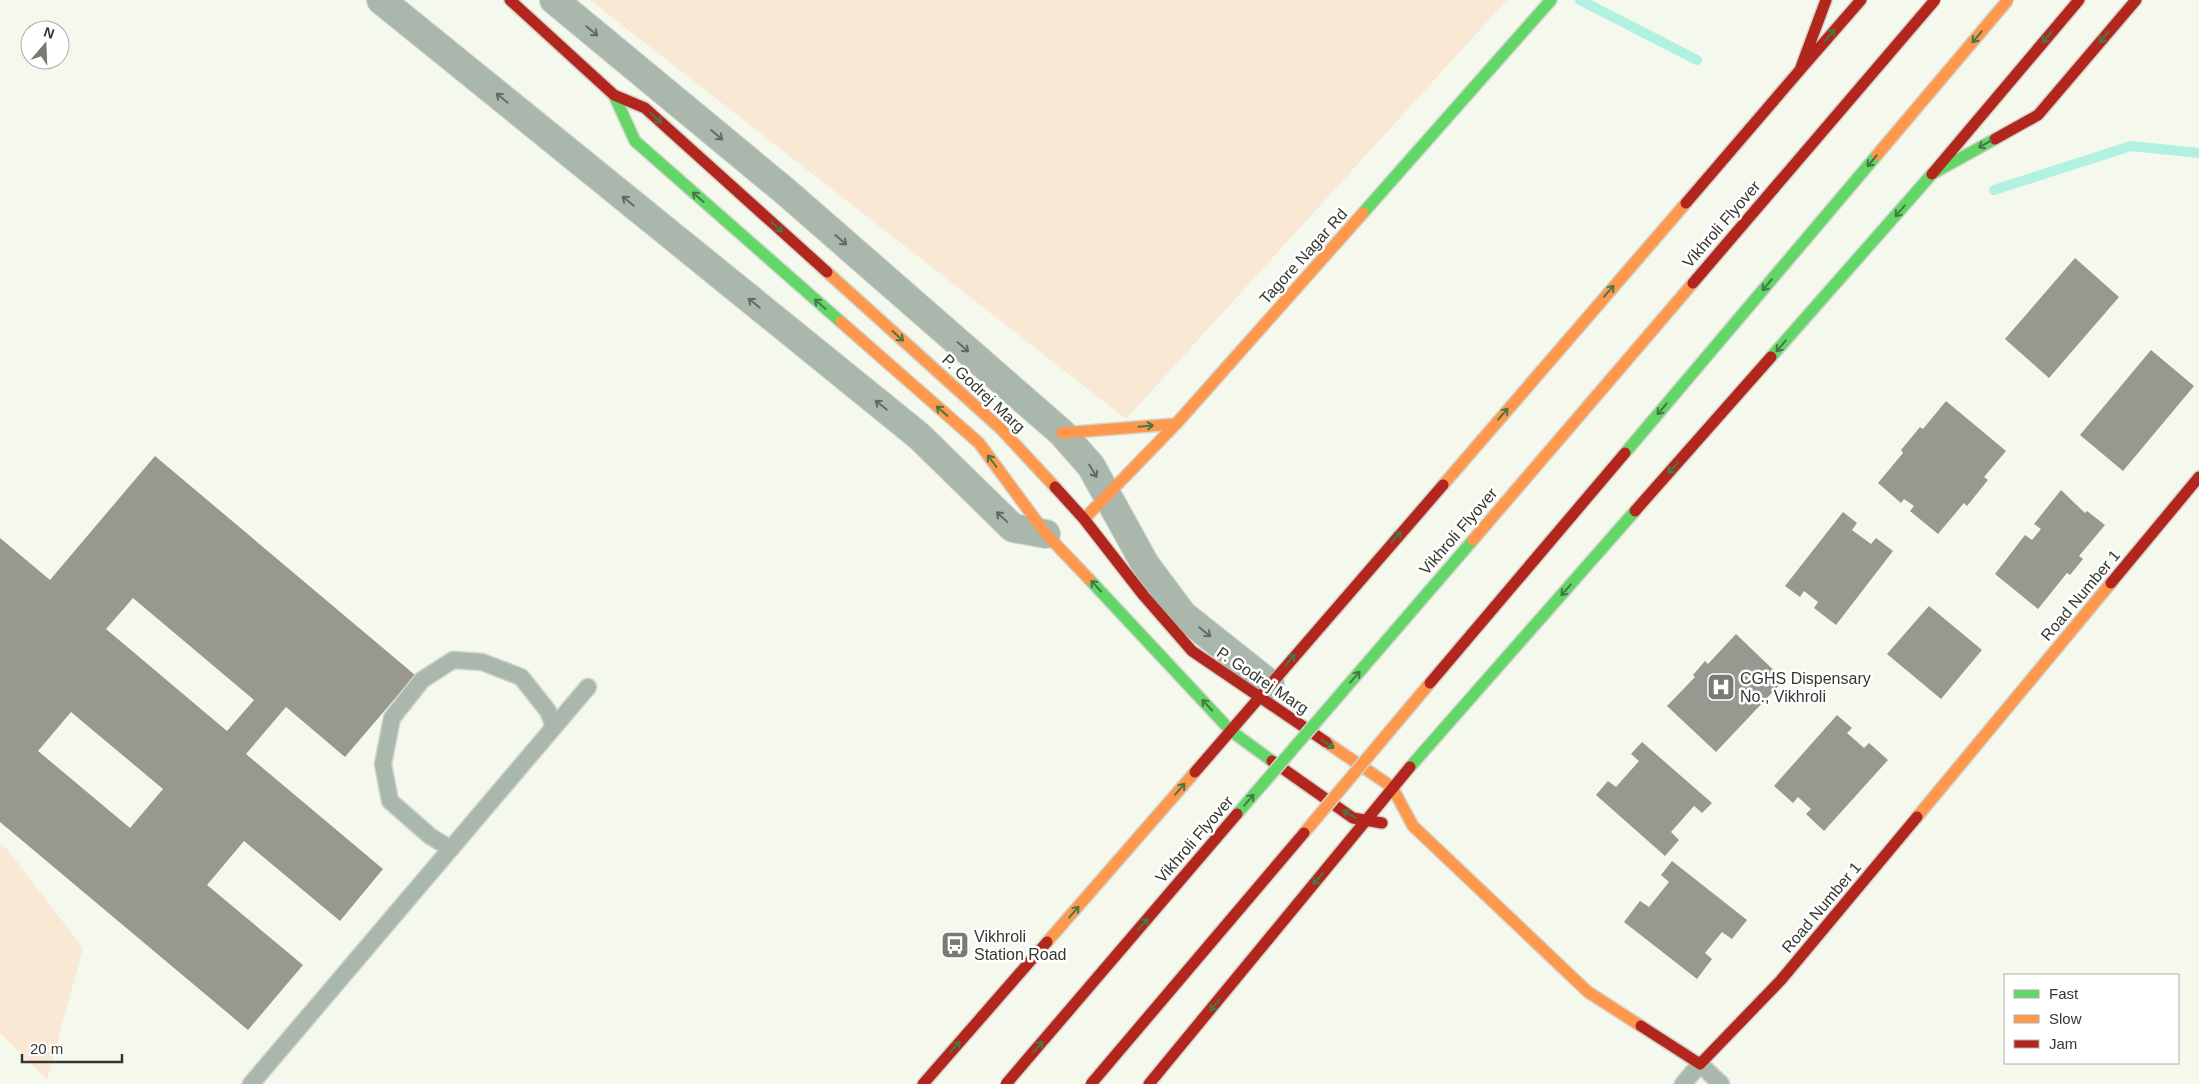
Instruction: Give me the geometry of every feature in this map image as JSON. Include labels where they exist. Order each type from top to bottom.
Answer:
[{"type":"main road","name":"P. Godrej Marg","points":[[510,0],[614,95],[646,108],[1001,429],[1160,600]]},
{"type":"main road","name":"Tagore Nagar Rd","points":[[1084,519],[1176,424],[1551,0]]},
{"type":"main road","points":[[1800,70],[1826,0]]},
{"type":"main road","points":[[923,1084],[1231,731],[1861,0]]},
{"type":"main road","name":"Vikhroli Flyover","points":[[1006,1084],[1934,0]]},
{"type":"main road","points":[[1091,1084],[2008,0]]},
{"type":"main road","points":[[1149,1084],[1367,821],[1392,787],[1932,174],[2078,0]]},
{"type":"main road","points":[[1932,174],[2038,114],[2136,0]]},
{"type":"main road","points":[[614,95],[635,142],[979,443],[1046,534],[1231,731],[1353,818],[1413,826],[1588,992],[1700,1064]]},
{"type":"main road","points":[[1062,434],[1176,424]]},
{"type":"main road","name":"Road Number 1","points":[[1700,1064],[1781,980],[2199,477]]},
{"type":"main road","name":"P. Godrej Marg","points":[[1264,691],[1392,787],[1413,826]]},
{"type":"street","points":[[381,0],[918,436],[1013,528],[1046,534]]},
{"type":"street","points":[[554,0],[786,192],[1062,434],[1091,466],[1145,564],[1160,600],[1183,615],[1264,691]]},
{"type":"lane","points":[[451,849],[430,836],[390,801],[383,764],[392,718],[422,680],[454,660],[482,662],[521,677],[548,711],[554,728]]},
{"type":"lane","points":[[251,1084],[588,687]]},
{"type":"lane","points":[[1683,1084],[1700,1064],[1721,1084]]},
{"type":"shaded area","points":[[590,0],[1507,0],[1126,419]]},
{"type":"shaded area","points":[[0,843],[7,849],[83,948],[47,1080],[0,1033]]},
{"type":"building","points":[[2075,258],[2119,297],[2049,378],[2005,339]]},
{"type":"building","points":[[2151,350],[2194,386],[2123,471],[2080,435]]},
{"type":"building","points":[[1946,401],[2006,451],[1984,477],[1988,480],[1967,506],[1964,503],[1938,534],[1910,511],[1914,506],[1904,499],[1901,503],[1878,483],[1903,453],[1901,450],[1920,427],[1923,429]]},
{"type":"building","points":[[155,456],[415,675],[345,757],[286,707],[246,754],[383,869],[340,921],[244,841],[207,885],[303,965],[248,1030],[0,822],[0,538],[50,580]],"holes":[[[133,598],[254,700],[227,731],[106,629]],[[71,712],[163,789],[130,828],[38,751]]]},
{"type":"building","points":[[2061,490],[2085,513],[2087,511],[2105,525],[2079,556],[2083,559],[2070,575],[2067,573],[2038,609],[1995,574],[2025,535],[2032,540],[2041,529],[2034,524]]},
{"type":"building","points":[[1843,512],[1857,523],[1852,530],[1871,544],[1876,538],[1893,551],[1836,625],[1814,608],[1818,602],[1804,591],[1800,597],[1785,586]]},
{"type":"building","points":[[1929,606],[1982,650],[1941,699],[1887,654]]},
{"type":"building","points":[[1736,634],[1784,680],[1716,752],[1667,706],[1695,677],[1693,675],[1705,661],[1708,664]]},
{"type":"building","points":[[1837,715],[1852,728],[1847,733],[1864,748],[1869,743],[1888,760],[1824,831],[1806,814],[1811,809],[1798,797],[1793,803],[1774,786]]},
{"type":"building","points":[[1642,742],[1712,803],[1702,813],[1694,806],[1671,832],[1679,840],[1665,856],[1596,795],[1608,781],[1616,787],[1639,761],[1631,754]]},
{"type":"building","points":[[1672,861],[1747,920],[1732,939],[1722,932],[1705,953],[1712,959],[1697,979],[1624,922],[1640,901],[1649,907],[1669,882],[1661,875]]},
{"type":"waterway","points":[[1580,0],[1697,60]]},
{"type":"waterway","points":[[1994,190],[2131,146],[2199,153]]},
{"type":"traffic: fast","points":[[1363,213],[1551,0]]},
{"type":"traffic: fast","points":[[614,95],[635,141],[841,322]]},
{"type":"traffic: fast","points":[[1771,357],[1932,174],[1995,139]]},
{"type":"traffic: fast","points":[[1625,453],[1877,155]]},
{"type":"traffic: fast","points":[[1410,767],[1635,511]]},
{"type":"traffic: fast","points":[[1237,814],[1473,540]]},
{"type":"traffic: fast","points":[[1089,579],[1231,731],[1272,761]]},
{"type":"traffic: slow","points":[[1877,155],[2008,0]]},
{"type":"traffic: slow","points":[[1443,485],[1686,203]]},
{"type":"traffic: slow","points":[[1084,519],[1176,424],[1363,213]]},
{"type":"traffic: slow","points":[[827,272],[1001,429],[1055,487]]},
{"type":"traffic: slow","points":[[1473,540],[1693,283]]},
{"type":"traffic: slow","points":[[841,322],[979,443],[1046,534],[1089,579]]},
{"type":"traffic: slow","points":[[1062,433],[1176,424]]},
{"type":"traffic: slow","points":[[1917,817],[2111,583]]},
{"type":"traffic: slow","points":[[1304,833],[1430,683]]},
{"type":"traffic: slow","points":[[1326,742],[1392,787],[1413,826],[1588,992],[1641,1026]]},
{"type":"traffic: slow","points":[[1047,942],[1195,772]]},
{"type":"traffic: jam","points":[[510,0],[614,95],[645,108],[827,272]]},
{"type":"traffic: jam","points":[[1686,203],[1800,70],[1826,0]]},
{"type":"traffic: jam","points":[[1800,70],[1861,0]]},
{"type":"traffic: jam","points":[[1693,283],[1935,0]]},
{"type":"traffic: jam","points":[[1932,174],[2079,0]]},
{"type":"traffic: jam","points":[[1995,139],[2038,115],[2136,0]]},
{"type":"traffic: jam","points":[[1635,511],[1771,357]]},
{"type":"traffic: jam","points":[[1430,683],[1625,453]]},
{"type":"traffic: jam","points":[[2111,583],[2199,477]]},
{"type":"traffic: jam","points":[[1195,772],[1443,485]]},
{"type":"traffic: jam","points":[[1055,487],[1084,519],[1144,596],[1192,651],[1326,742]]},
{"type":"traffic: jam","points":[[1272,761],[1353,818],[1382,823]]},
{"type":"traffic: jam","points":[[1149,1084],[1410,767]]},
{"type":"traffic: jam","points":[[1006,1084],[1237,814]]},
{"type":"traffic: jam","points":[[1641,1026],[1700,1064],[1781,980],[1917,817]]},
{"type":"traffic: jam","points":[[1091,1084],[1304,833]]},
{"type":"traffic: jam","points":[[923,1084],[1047,942]]},
{"type":"place","name":"CGHS Dispensary No., Vikhroli","points":[[1721,687]]},
{"type":"place","name":"Vikhroli Station Road","points":[[955,945]]}]
